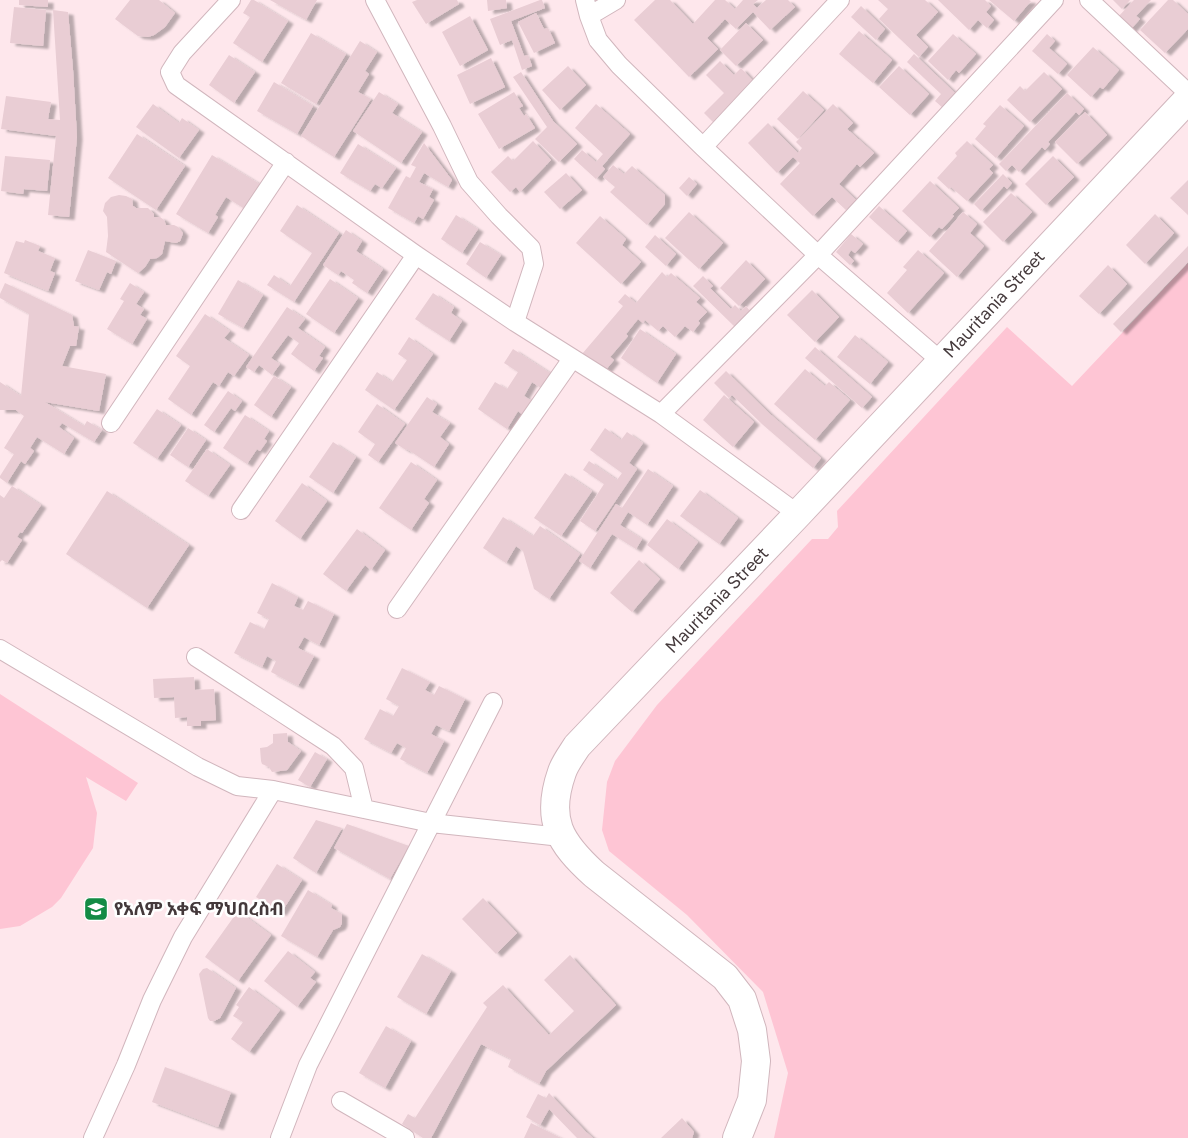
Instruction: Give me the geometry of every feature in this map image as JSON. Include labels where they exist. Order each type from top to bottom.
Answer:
[{"type":"main road","name":"Mauritania Street","points":[[737,1138],[752,1100],[756,1061],[752,1030],[742,999],[725,977],[594,874],[574,856],[561,837],[555,819],[555,798],[562,771],[577,746],[1188,99]]},
{"type":"street","points":[[231,0],[182,53],[170,72],[176,85],[416,255],[572,359],[661,414],[798,514]]},
{"type":"street","points":[[375,0],[442,126],[469,182],[531,248],[534,264],[515,322]]},
{"type":"street","points":[[616,0],[587,8],[598,40],[619,65],[702,147],[818,255],[941,360]]},
{"type":"street","points":[[702,147],[840,0]]},
{"type":"street","points":[[661,414],[818,255],[1054,0]]},
{"type":"street","points":[[1089,0],[1188,94]]},
{"type":"street","points":[[111,423],[286,162]]},
{"type":"street","points":[[241,510],[416,255]]},
{"type":"street","points":[[397,609],[572,359]]},
{"type":"street","points":[[0,648],[198,767],[238,786],[273,790],[431,823],[561,837]]},
{"type":"street","points":[[196,657],[333,746],[354,768],[364,809]]},
{"type":"street","points":[[280,1138],[308,1065],[493,702]]},
{"type":"street","points":[[93,1138],[126,1065],[152,1000],[183,937],[273,790]]},
{"type":"street","points":[[341,1101],[405,1138]]},
{"type":"shaded area","points":[[1188,263],[1188,1138],[774,1138],[788,1073],[763,992],[687,915],[609,851],[602,830],[607,782],[615,761],[657,705],[812,539],[828,539],[838,527],[837,511],[1007,327],[1072,386]]},
{"type":"shaded area","points":[[0,694],[138,783],[126,801],[86,777],[97,813],[93,848],[61,898],[52,907],[20,926],[0,929]]},
{"type":"building","points":[[19,0],[48,0],[48,7],[19,5]]},
{"type":"building","points":[[130,0],[159,0],[175,13],[165,27],[154,35],[148,37],[138,36],[115,19]]},
{"type":"building","points":[[251,0],[288,21],[262,62],[233,43],[250,17],[243,13]]},
{"type":"building","points":[[270,0],[317,0],[306,20]]},
{"type":"building","points":[[417,0],[457,0],[459,4],[426,24],[412,2]]},
{"type":"building","points":[[487,0],[506,0],[507,8],[488,11]]},
{"type":"building","points":[[542,0],[545,8],[511,21],[524,56],[528,55],[532,66],[522,70],[512,40],[500,45],[490,19]]},
{"type":"building","points":[[655,0],[670,0],[693,24],[715,0],[725,0],[735,9],[743,0],[758,0],[753,4],[757,8],[766,0],[788,0],[795,7],[770,30],[753,12],[736,29],[725,19],[707,38],[718,49],[689,77],[634,20]]},
{"type":"building","points":[[878,0],[925,0],[938,12],[916,35],[928,47],[919,57],[879,19],[888,9]]},
{"type":"building","points":[[938,0],[985,0],[991,6],[986,12],[994,20],[987,28],[978,20],[969,30]]},
{"type":"building","points":[[989,0],[1029,0],[1031,1],[1014,21]]},
{"type":"building","points":[[1113,0],[1130,0],[1122,9]]},
{"type":"building","points":[[1134,0],[1151,0],[1136,16],[1140,19],[1130,30],[1117,18]]},
{"type":"building","points":[[1168,0],[1173,0],[1188,14],[1188,29],[1165,53],[1140,30]]},
{"type":"building","points":[[861,6],[885,29],[876,40],[851,17]]},
{"type":"building","points":[[14,7],[46,10],[43,46],[10,43]]},
{"type":"building","points":[[53,10],[68,12],[73,70],[77,137],[69,217],[48,215],[56,136],[1,129],[6,96],[51,102],[48,119],[60,120]]},
{"type":"building","points":[[536,13],[544,29],[548,28],[555,43],[534,53],[518,22]]},
{"type":"building","points":[[470,16],[488,50],[460,66],[442,32]]},
{"type":"building","points":[[746,23],[763,40],[736,66],[720,50]]},
{"type":"building","points":[[859,31],[892,60],[873,83],[839,54]]},
{"type":"building","points":[[311,33],[346,54],[316,104],[281,83]]},
{"type":"building","points":[[953,34],[976,54],[959,73],[956,70],[948,80],[928,61]]},
{"type":"building","points":[[1047,34],[1055,41],[1049,48],[1067,64],[1058,74],[1032,51]]},
{"type":"building","points":[[360,41],[377,52],[365,71],[369,74],[358,92],[371,99],[334,157],[301,136]]},
{"type":"building","points":[[1093,47],[1119,70],[1103,89],[1100,87],[1091,97],[1067,75]]},
{"type":"building","points":[[914,54],[956,94],[943,108],[935,101],[941,94],[907,62]]},
{"type":"building","points":[[229,55],[255,72],[234,103],[209,85]]},
{"type":"building","points":[[491,58],[505,87],[470,104],[457,75]]},
{"type":"building","points":[[720,61],[734,75],[741,68],[755,83],[715,124],[704,113],[724,93],[706,75]]},
{"type":"building","points":[[568,66],[586,85],[560,110],[542,90]]},
{"type":"building","points":[[899,66],[929,94],[910,115],[879,87]]},
{"type":"building","points":[[521,72],[553,121],[577,144],[559,162],[535,139],[547,127],[513,77]]},
{"type":"building","points":[[1044,72],[1062,89],[1030,122],[1007,100],[1020,86],[1025,91]]},
{"type":"building","points":[[274,82],[313,106],[297,134],[257,111]]},
{"type":"building","points":[[803,91],[824,110],[798,139],[777,119]]},
{"type":"building","points":[[379,92],[398,104],[392,113],[422,132],[401,163],[353,131]]},
{"type":"building","points":[[514,92],[523,106],[519,108],[524,116],[526,114],[535,128],[499,149],[478,114]]},
{"type":"building","points":[[1067,93],[1084,109],[1079,115],[1076,112],[1048,142],[1050,144],[1045,150],[1042,147],[1019,172],[1012,165],[1006,171],[999,164]]},
{"type":"building","points":[[153,104],[179,123],[182,118],[199,130],[179,158],[136,127]]},
{"type":"building","points":[[596,104],[630,134],[602,166],[605,169],[596,179],[574,159],[582,150],[596,162],[603,154],[575,128]]},
{"type":"building","points":[[833,104],[853,123],[847,129],[874,153],[860,167],[857,164],[839,184],[856,200],[846,210],[832,197],[813,216],[780,184],[800,163],[793,157],[777,173],[748,143],[768,123],[798,153],[802,148],[796,142]]},
{"type":"building","points":[[1000,105],[1024,126],[996,158],[975,139],[986,126],[983,124]]},
{"type":"building","points":[[1085,112],[1107,135],[1077,164],[1055,142]]},
{"type":"building","points":[[137,134],[185,166],[156,210],[108,178]]},
{"type":"building","points":[[533,141],[551,160],[520,192],[516,187],[510,192],[491,172],[508,156],[513,161]]},
{"type":"building","points":[[967,141],[993,165],[989,169],[993,173],[967,201],[937,178],[957,156],[955,153]]},
{"type":"building","points":[[424,143],[452,180],[448,187],[424,173],[419,182],[433,189],[429,197],[434,200],[423,219],[418,216],[414,223],[388,208],[406,176],[410,178],[416,167],[411,165]]},
{"type":"building","points":[[358,144],[396,168],[382,188],[375,184],[370,191],[340,173]]},
{"type":"building","points":[[212,155],[263,186],[248,211],[226,197],[215,215],[218,217],[208,233],[176,214]]},
{"type":"building","points":[[5,156],[50,160],[47,191],[24,189],[23,194],[1,191]]},
{"type":"building","points":[[1053,156],[1074,177],[1046,205],[1025,184]]},
{"type":"building","points":[[613,165],[624,174],[632,166],[665,195],[665,204],[647,225],[610,192],[615,187],[603,177]]},
{"type":"building","points":[[566,173],[582,190],[560,209],[544,192]]},
{"type":"building","points":[[1003,174],[1012,183],[1007,189],[1004,186],[981,211],[974,204]]},
{"type":"building","points":[[689,177],[697,184],[687,196],[679,188]]},
{"type":"building","points":[[1188,180],[1188,215],[1170,198]]},
{"type":"building","points":[[930,181],[959,208],[942,229],[939,227],[930,237],[902,211]]},
{"type":"building","points":[[1011,193],[1032,212],[1003,242],[983,222]]},
{"type":"building","points":[[119,195],[132,199],[133,206],[136,208],[148,208],[154,214],[154,217],[160,217],[166,225],[174,225],[183,233],[180,241],[176,243],[165,241],[162,254],[157,258],[150,259],[138,273],[106,252],[108,236],[107,217],[103,211],[105,203],[111,197]]},
{"type":"building","points":[[297,205],[339,233],[294,302],[267,285],[274,275],[290,286],[312,253],[280,231]]},
{"type":"building","points":[[879,206],[907,231],[897,242],[869,217]]},
{"type":"building","points":[[689,212],[723,243],[699,269],[665,238]]},
{"type":"building","points":[[963,212],[977,224],[970,233],[984,246],[957,277],[929,251]]},
{"type":"building","points":[[1155,214],[1174,233],[1145,264],[1126,245]]},
{"type":"building","points":[[456,215],[478,229],[462,253],[441,239]]},
{"type":"building","points":[[600,216],[626,239],[622,245],[641,262],[621,284],[576,243]]},
{"type":"building","points":[[346,230],[362,241],[356,251],[383,269],[367,293],[352,283],[354,280],[341,271],[338,275],[323,265]]},
{"type":"building","points":[[851,234],[863,244],[855,253],[851,250],[848,255],[854,261],[850,265],[836,252]]},
{"type":"building","points":[[655,235],[676,254],[666,266],[645,247]]},
{"type":"building","points":[[25,240],[40,246],[38,251],[55,258],[50,271],[55,273],[48,291],[4,273],[16,241],[24,243]]},
{"type":"building","points":[[480,242],[501,255],[486,278],[466,264]]},
{"type":"building","points":[[1188,246],[1188,262],[1121,332],[1113,324]]},
{"type":"building","points":[[88,250],[116,261],[111,274],[107,272],[99,290],[75,281]]},
{"type":"building","points":[[918,250],[944,273],[908,313],[887,293],[907,270],[903,267]]},
{"type":"building","points":[[746,260],[765,279],[739,306],[720,288]]},
{"type":"building","points":[[1108,265],[1127,284],[1099,314],[1079,296]]},
{"type":"building","points":[[662,272],[667,277],[671,273],[700,298],[696,302],[707,312],[698,321],[700,323],[693,332],[685,326],[675,337],[663,326],[658,331],[645,320],[643,323],[638,319],[626,334],[628,336],[610,357],[614,360],[604,372],[582,354],[623,306],[618,302],[625,294],[636,303]]},
{"type":"building","points":[[703,276],[713,286],[710,288],[731,309],[735,305],[741,311],[746,306],[750,311],[735,327],[693,286]]},
{"type":"building","points":[[330,279],[358,298],[334,333],[306,314]]},
{"type":"building","points":[[238,280],[263,295],[243,328],[218,314]]},
{"type":"building","points":[[5,283],[72,315],[74,326],[79,327],[76,346],[70,346],[62,366],[106,374],[99,411],[45,402],[84,426],[87,421],[102,430],[94,442],[62,423],[59,427],[74,438],[64,454],[37,437],[30,448],[34,451],[25,464],[21,461],[7,483],[0,476],[14,454],[4,448],[24,416],[16,410],[0,410],[0,382],[21,396],[29,314],[0,298]]},
{"type":"building","points":[[130,283],[144,292],[136,304],[144,309],[140,315],[147,319],[132,344],[107,329],[124,301],[120,299]]},
{"type":"building","points":[[812,290],[839,317],[815,342],[787,315]]},
{"type":"building","points":[[433,293],[454,307],[451,313],[462,321],[449,341],[415,319]]},
{"type":"building","points":[[287,307],[305,319],[298,328],[325,347],[319,356],[323,358],[314,371],[291,354],[299,343],[288,335],[271,358],[280,364],[272,375],[259,365],[254,372],[246,367]]},
{"type":"building","points":[[205,314],[230,331],[224,338],[249,355],[234,376],[228,372],[219,386],[213,382],[191,415],[168,399],[190,366],[176,356]]},
{"type":"building","points":[[640,329],[676,354],[657,383],[621,358]]},
{"type":"building","points":[[855,335],[888,362],[870,384],[837,357]]},
{"type":"building","points":[[409,337],[433,354],[394,410],[365,390],[377,372],[392,382],[407,360],[398,354]]},
{"type":"building","points":[[815,347],[872,397],[862,408],[805,358]]},
{"type":"building","points":[[513,349],[550,373],[541,388],[532,382],[524,396],[532,401],[523,415],[518,411],[507,429],[478,409],[495,382],[507,389],[518,372],[504,363]]},
{"type":"building","points":[[805,369],[825,386],[829,382],[850,400],[815,440],[774,404]]},
{"type":"building","points":[[726,371],[770,414],[821,458],[813,468],[732,395],[729,398],[714,383]]},
{"type":"building","points":[[274,376],[291,387],[271,417],[254,405]]},
{"type":"building","points":[[228,391],[242,401],[235,411],[231,408],[214,432],[204,425]]},
{"type":"building","points":[[724,395],[754,422],[733,447],[703,420]]},
{"type":"building","points":[[427,397],[437,404],[432,412],[450,423],[440,437],[449,444],[434,467],[395,443]]},
{"type":"building","points":[[377,404],[405,424],[378,462],[368,455],[375,444],[358,432]]},
{"type":"building","points":[[157,409],[181,425],[157,459],[133,443]]},
{"type":"building","points":[[245,415],[269,431],[264,439],[267,441],[260,451],[257,449],[247,464],[223,448]]},
{"type":"building","points":[[188,428],[206,440],[188,467],[170,455]]},
{"type":"building","points":[[605,428],[621,440],[627,432],[643,443],[629,463],[637,469],[595,531],[580,521],[604,484],[583,470],[589,461],[617,480],[622,473],[590,450]]},
{"type":"building","points":[[333,442],[356,457],[333,493],[309,477]]},
{"type":"building","points":[[207,449],[230,465],[208,496],[185,481]]},
{"type":"building","points":[[411,462],[437,480],[424,499],[429,503],[411,530],[379,508]]},
{"type":"building","points":[[648,469],[673,486],[647,525],[628,512],[620,525],[642,539],[636,549],[612,534],[590,568],[579,561],[616,504],[622,508]]},
{"type":"building","points":[[565,473],[592,491],[561,536],[534,518]]},
{"type":"building","points":[[302,483],[327,501],[300,539],[275,521]]},
{"type":"building","points":[[12,486],[41,505],[22,533],[20,532],[17,537],[22,540],[7,563],[2,560],[0,562],[0,495],[4,498]]},
{"type":"building","points":[[700,490],[738,518],[719,544],[680,516]]},
{"type":"building","points":[[107,491],[189,545],[147,608],[66,554]]},
{"type":"building","points":[[503,517],[533,536],[540,526],[580,554],[549,599],[534,589],[523,551],[516,546],[506,563],[483,548]]},
{"type":"building","points":[[667,519],[698,542],[678,569],[647,545]]},
{"type":"building","points":[[357,529],[385,550],[371,570],[365,565],[346,591],[323,574]]},
{"type":"building","points":[[639,560],[660,579],[632,612],[610,593]]},
{"type":"building","points":[[272,583],[298,597],[294,606],[303,610],[308,601],[334,614],[319,645],[304,637],[298,648],[314,656],[298,686],[271,672],[276,661],[267,656],[262,667],[234,653],[250,622],[264,629],[269,619],[257,613]]},
{"type":"building","points":[[402,668],[430,682],[425,690],[434,695],[439,686],[465,699],[449,731],[436,725],[431,734],[444,741],[427,773],[400,759],[406,748],[397,743],[391,753],[364,739],[380,709],[393,716],[399,706],[386,699]]},
{"type":"building","points":[[194,677],[195,690],[214,689],[216,720],[201,721],[201,726],[187,726],[187,717],[175,718],[174,697],[154,698],[153,679]]},
{"type":"building","points":[[287,733],[288,742],[301,751],[287,770],[272,772],[269,767],[262,764],[260,748],[267,747],[273,743],[273,734]]},
{"type":"building","points":[[315,752],[327,759],[310,787],[298,780]]},
{"type":"building","points":[[316,820],[342,828],[316,873],[293,858]]},
{"type":"building","points":[[347,824],[409,846],[390,879],[334,848]]},
{"type":"building","points":[[277,864],[302,880],[281,913],[256,897]]},
{"type":"building","points":[[308,890],[332,905],[331,908],[342,914],[340,927],[333,930],[317,957],[281,936]]},
{"type":"building","points":[[483,898],[517,933],[496,954],[462,919]]},
{"type":"building","points":[[238,911],[271,935],[238,981],[205,957]]},
{"type":"building","points":[[288,951],[315,972],[310,978],[316,982],[297,1007],[264,981]]},
{"type":"building","points":[[422,954],[451,971],[426,1014],[397,997]]},
{"type":"building","points":[[570,955],[616,1005],[546,1071],[539,1084],[508,1067],[511,1059],[481,1044],[431,1138],[423,1138],[402,1124],[408,1114],[415,1118],[487,1007],[483,1003],[503,985],[549,1035],[574,1011],[544,980]]},
{"type":"building","points":[[207,968],[236,988],[220,1018],[214,1021],[210,1021],[208,1018],[199,974],[203,969]]},
{"type":"building","points":[[249,987],[280,1010],[249,1052],[231,1039],[243,1022],[233,1016],[239,1007],[236,1005]]},
{"type":"building","points":[[386,1026],[411,1041],[385,1088],[359,1073]]},
{"type":"building","points":[[165,1067],[231,1092],[218,1127],[152,1102]]},
{"type":"building","points":[[549,1093],[593,1138],[577,1138],[549,1109],[540,1125],[526,1117],[538,1094],[546,1098]]},
{"type":"building","points":[[682,1118],[694,1132],[692,1138],[661,1138]]},
{"type":"building","points":[[531,1123],[561,1138],[524,1138]]},
{"type":"place","name":"የአለም አቀፍ ማህበረስብ","points":[[96,909]]}]
